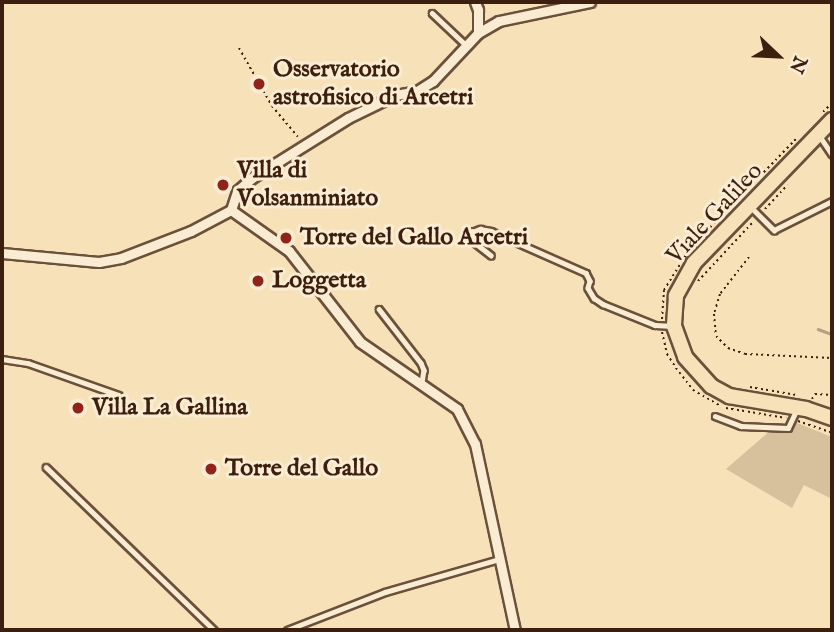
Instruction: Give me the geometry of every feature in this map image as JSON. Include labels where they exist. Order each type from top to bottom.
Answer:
[{"type":"main road","name":"Viale Galileo","points":[[828,116],[819,134],[755,211],[694,263],[683,279],[668,326],[685,357],[711,386],[729,396],[797,408],[832,418]]},
{"type":"street","points":[[475,2],[478,10],[478,33]]},
{"type":"street","points":[[2,253],[99,262],[121,258],[191,231],[231,210],[237,191],[252,178],[348,118],[395,95],[417,91],[433,81],[478,33],[499,21],[590,2]]},
{"type":"street","points":[[231,210],[274,238],[295,257],[360,342],[457,409],[475,444],[515,630]]},
{"type":"lane","points":[[432,13],[466,46]]},
{"type":"lane","points":[[819,134],[832,154]]},
{"type":"lane","points":[[755,211],[774,230],[832,201]]},
{"type":"lane","points":[[491,256],[469,239],[474,230],[491,231],[586,274],[594,298],[668,326]]},
{"type":"lane","points":[[379,309],[421,363],[424,370],[422,383]]},
{"type":"lane","points":[[2,359],[28,363],[119,395]]},
{"type":"lane","points":[[715,416],[741,426],[788,428],[797,408]]},
{"type":"lane","points":[[46,467],[214,630]]},
{"type":"lane","points":[[287,630],[385,592],[500,559]]},
{"type":"path","points":[[239,48],[272,107],[302,140]]},
{"type":"path","points":[[828,116],[832,103]]},
{"type":"path","points":[[797,408],[732,410],[693,390],[667,354],[668,326],[664,290],[691,247],[804,131]]},
{"type":"path","points":[[693,286],[755,211],[792,179]]},
{"type":"path","points":[[749,257],[720,294],[713,314],[716,336],[728,348],[745,354],[832,358]]},
{"type":"path","points":[[741,386],[797,408],[832,433]]},
{"type":"path","points":[[822,402],[812,399],[815,394],[832,395]]},
{"type":"shaded area","points":[[797,423],[832,437],[832,499],[804,485],[792,508],[726,469],[771,430],[793,430]]},
{"type":"waterway","points":[[818,329],[832,334]]},
{"type":"place","name":"Osservatorio astrofisico di Arcetri","points":[[259,84]]},
{"type":"place","name":"Villa di Volsanminiato","points":[[223,185]]},
{"type":"place","name":"Torre del Gallo Arcetri","points":[[286,238]]},
{"type":"place","name":"Loggetta","points":[[258,281]]},
{"type":"place","name":"Villa La Gallina","points":[[78,408]]},
{"type":"place","name":"Torre del Gallo","points":[[211,469]]}]
